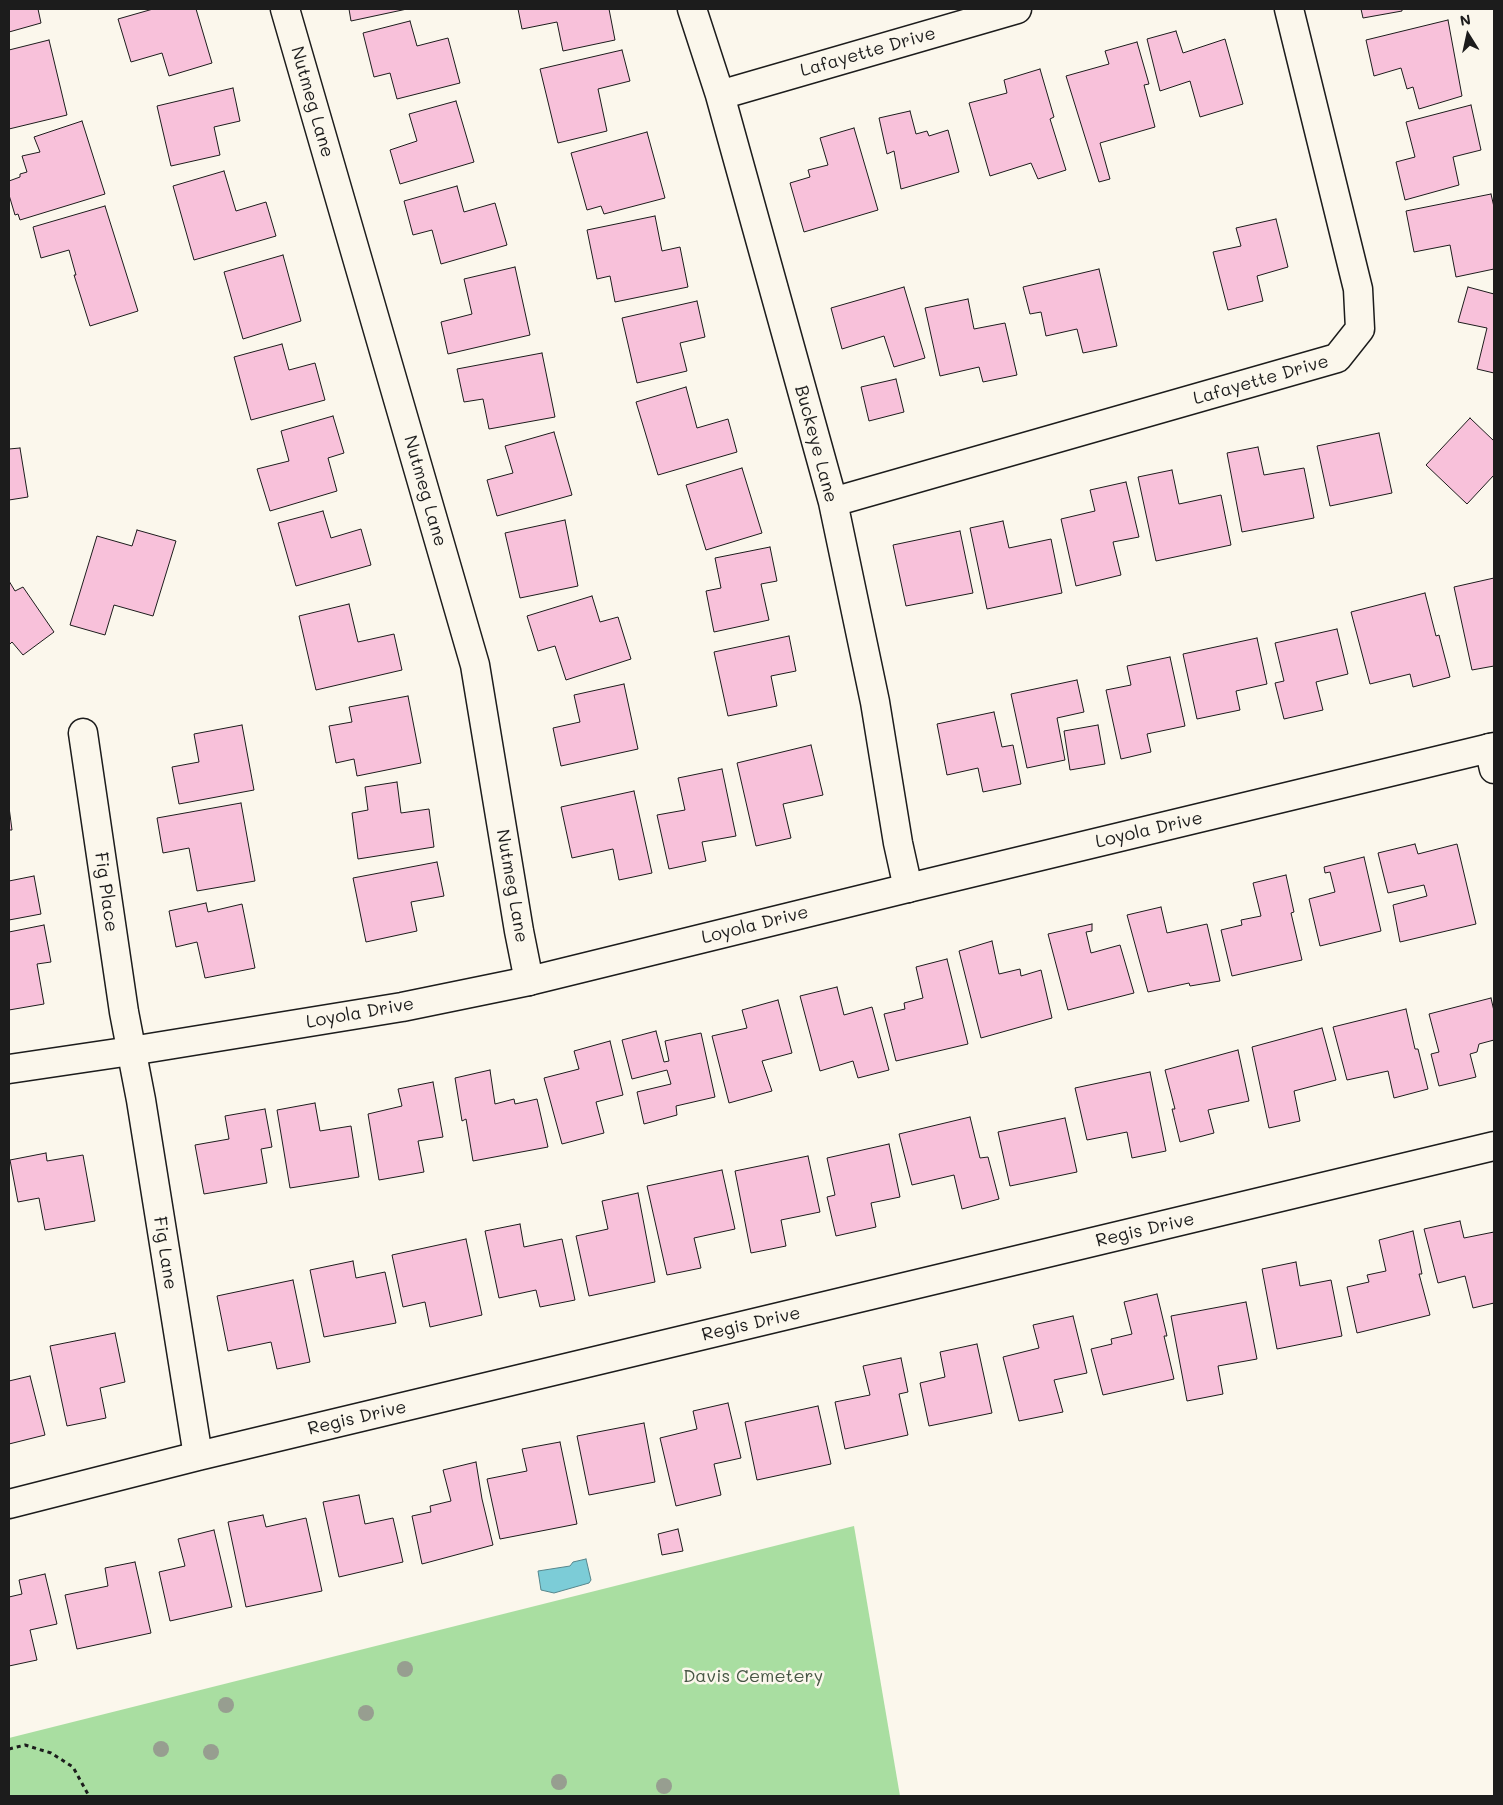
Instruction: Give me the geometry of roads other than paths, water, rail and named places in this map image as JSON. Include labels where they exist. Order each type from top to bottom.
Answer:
[{"type":"street","name":"Nutmeg Lane","points":[[285,9],[475,665],[529,981]]},
{"type":"street","name":"Buckeye Lane","points":[[692,9],[720,95],[833,502],[875,702],[898,843],[908,888]]},
{"type":"street","name":"Lafayette Drive","points":[[720,95],[1017,9]]},
{"type":"street","name":"Lafayette Drive","points":[[833,502],[1337,358],[1360,329],[1358,290],[1289,9]]},
{"type":"street","name":"Fig Place","points":[[82,733],[131,1051]]},
{"type":"street","name":"Loyola Drive","points":[[9,1069],[402,1007],[529,981],[908,888],[1493,755]]},
{"type":"street","name":"Fig Lane","points":[[131,1051],[198,1456]]},
{"type":"street","name":"Regis Drive","points":[[9,1504],[198,1456],[1494,1146]]},
{"type":"water","points":[[586,1559],[591,1580],[589,1583],[554,1593],[541,1590],[538,1571],[570,1566],[573,1562]]},
{"type":"park label","name":"Davis Cemetery","points":[[753,1676]]}]
